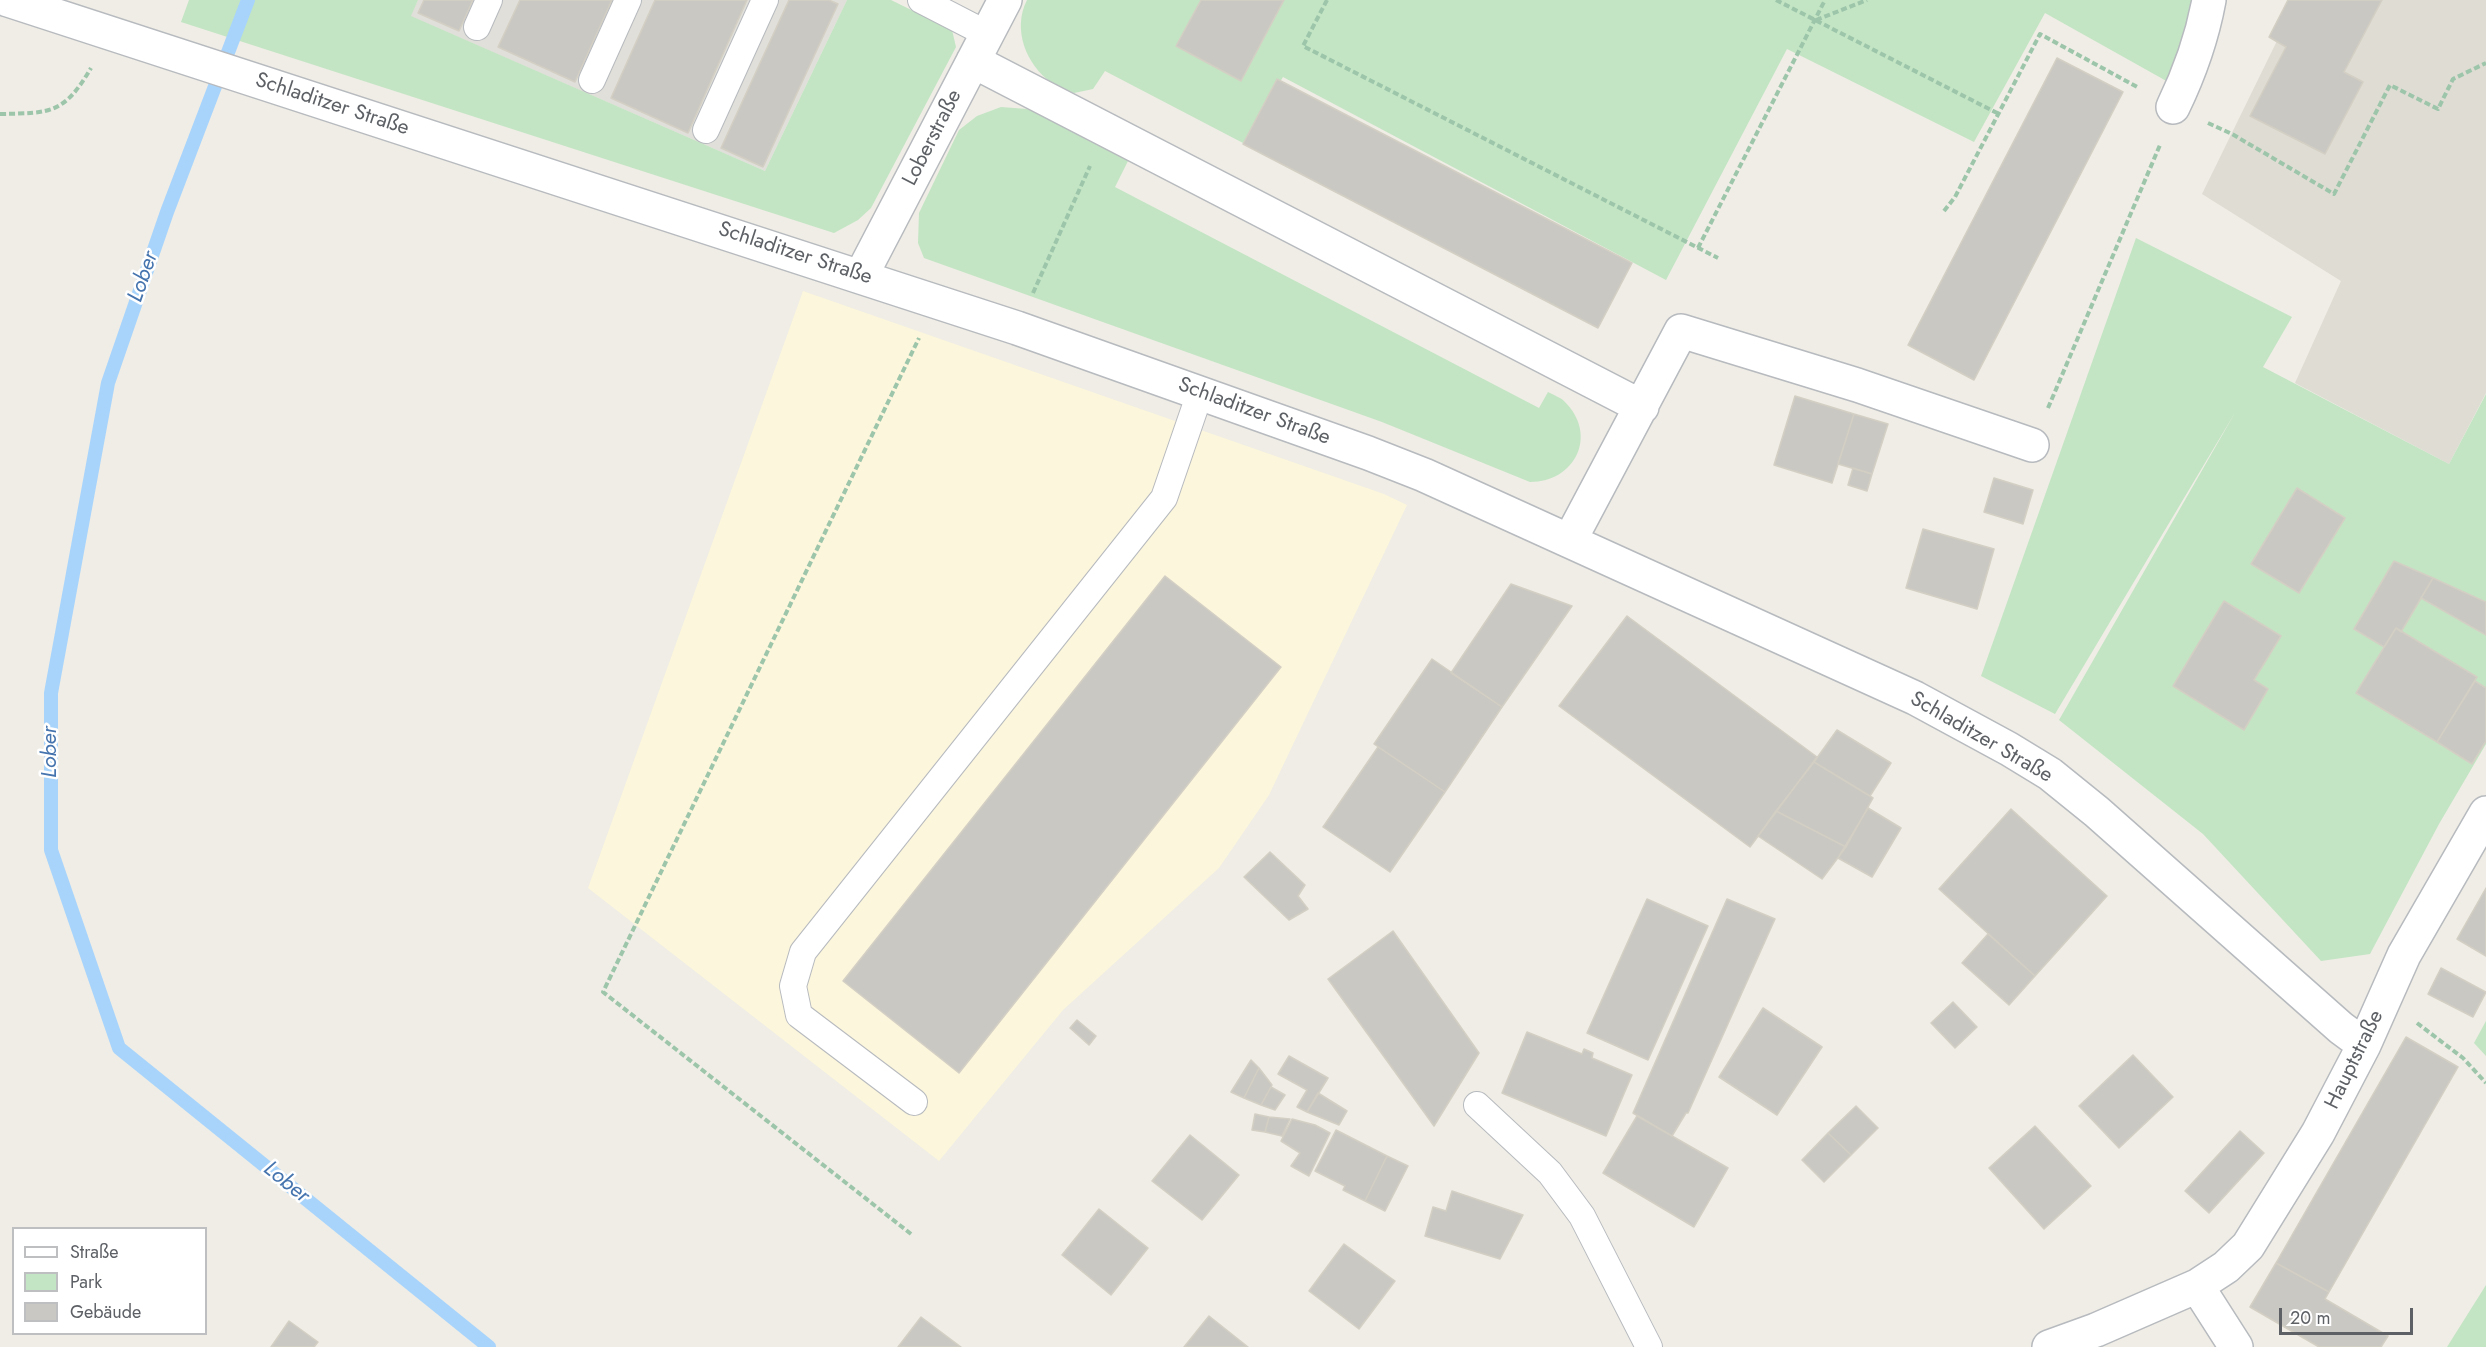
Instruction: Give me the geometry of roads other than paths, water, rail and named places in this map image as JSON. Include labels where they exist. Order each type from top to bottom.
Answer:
[{"type":"street","name":"Schladitzer Straße","points":[[8,0],[1017,328],[1413,471],[1570,540],[1915,698],[2029,761],[2097,812],[2341,1028],[2364,1045]]},
{"type":"street","name":"Loberstraße","points":[[861,276],[1005,0]]},
{"type":"street","points":[[2173,107],[2191,69],[2204,30],[2209,0]]},
{"type":"street","points":[[980,47],[1106,130],[1642,408]]},
{"type":"street","points":[[1570,540],[1681,331],[1857,385],[2032,445]]},
{"type":"street","name":"Hauptstraße","points":[[2049,1347],[2096,1330],[2197,1286],[2226,1267],[2248,1246],[2318,1133],[2364,1045],[2404,955],[2486,813]]},
{"type":"street","points":[[2197,1286],[2236,1347]]},
{"type":"lane","points":[[477,27],[489,0]]},
{"type":"lane","points":[[592,80],[628,0]]},
{"type":"lane","points":[[706,130],[765,0]]},
{"type":"lane","points":[[921,0],[980,47]]},
{"type":"lane","points":[[914,1102],[799,1015],[793,986],[804,952],[1164,498],[1200,393]]},
{"type":"lane","points":[[1477,1105],[1550,1173],[1582,1216],[1649,1347]]},
{"type":"waterway","name":"Lober","points":[[248,0],[167,212],[108,383],[51,693],[51,850],[119,1048],[489,1347]]}]
